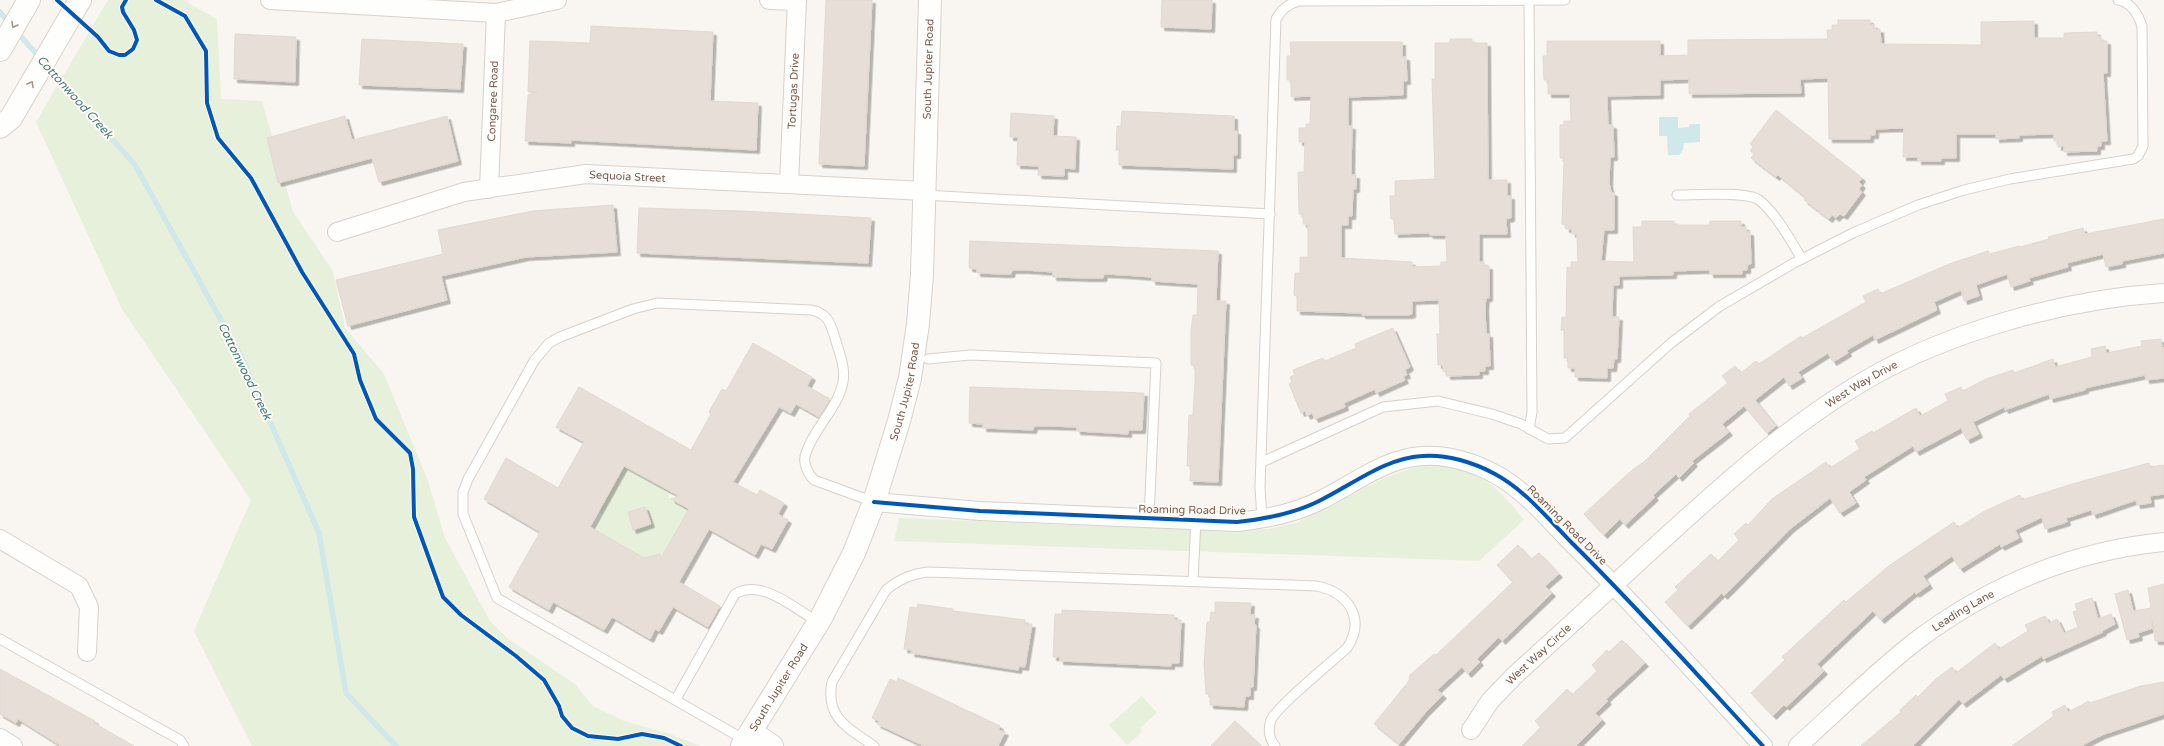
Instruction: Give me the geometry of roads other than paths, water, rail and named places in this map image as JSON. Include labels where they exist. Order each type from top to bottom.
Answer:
[{"type":"street","points":[[0,50],[29,0]]},
{"type":"street","points":[[5,122],[80,0]]},
{"type":"street","points":[[270,0],[496,13],[557,0]]},
{"type":"street","points":[[769,0],[797,1]]},
{"type":"street","name":"South Jupiter Road","points":[[746,739],[818,622],[854,553],[874,502],[899,421],[910,378],[918,324],[922,274],[930,0]]},
{"type":"street","name":"Tortugas Drive","points":[[789,183],[797,1]]},
{"type":"street","name":"Congaree Road","points":[[489,189],[496,13]]},
{"type":"street","name":"Sequoia Street","points":[[337,232],[464,192],[586,174],[789,183],[924,193]]},
{"type":"street","name":"West Way Drive","points":[[1614,585],[1721,486],[1786,434],[1847,392],[1907,358],[1960,336],[2046,312],[2133,295],[2164,293]]},
{"type":"street","name":"Roaming Road Drive","points":[[874,502],[980,511],[1237,522],[1262,519],[1298,510],[1320,501],[1373,472],[1398,461],[1421,456],[1463,460],[1495,474],[1521,492],[1614,585],[1763,746]]},
{"type":"street","points":[[0,539],[79,586],[90,606],[87,652]]},
{"type":"street","name":"Leading Lane","points":[[1798,746],[1916,641],[1990,593],[2020,579],[2076,558],[2134,545],[2164,542]]},
{"type":"street","name":"West Way Circle","points":[[1470,730],[1490,701],[1504,686],[1614,585]]},
{"type":"street","points":[[0,738],[13,746]]},
{"type":"street","points":[[746,739],[772,746]]},
{"type":"lane","points":[[1529,0],[1532,412],[1529,429]]},
{"type":"lane","points":[[1262,519],[1260,487],[1276,19],[1281,11],[1289,4],[1298,1],[1565,0]]},
{"type":"lane","points":[[1262,462],[1383,407],[1438,401],[1492,414],[1529,429],[1548,439],[1565,438],[1677,338],[1720,306],[1802,259],[1853,233],[1918,205],[1964,190],[2010,179],[2128,160],[2138,156],[2143,146],[2142,26],[2138,15],[2131,7],[2118,0]]},
{"type":"lane","points":[[924,193],[1270,214]]},
{"type":"lane","points":[[1677,195],[1739,195],[1758,199],[1781,225],[1802,259]]},
{"type":"lane","points":[[746,739],[497,598],[463,514],[463,492],[468,479],[534,361],[548,343],[560,336],[633,310],[657,304],[819,312],[830,321],[844,372],[843,383],[838,396],[805,454],[808,474],[814,480],[874,502]]},
{"type":"lane","points":[[928,359],[970,355],[1156,363],[1150,518]]},
{"type":"lane","points":[[1192,581],[1196,520]]},
{"type":"lane","points":[[874,746],[837,718],[832,707],[830,695],[832,682],[886,590],[898,580],[912,574],[928,572],[1317,586],[1334,591],[1350,606],[1355,616],[1356,628],[1353,639],[1347,648],[1276,712],[1269,728],[1270,737],[1275,746]]},
{"type":"lane","points":[[676,700],[735,594],[743,590],[754,588],[768,592],[818,622]]},
{"type":"lane","points":[[0,639],[180,740],[184,746]]},
{"type":"water","points":[[1659,117],[1678,117],[1678,128],[1689,127],[1689,124],[1700,124],[1700,142],[1684,143],[1683,150],[1679,155],[1668,155],[1667,136],[1659,136]]},
{"type":"waterway","name":"Cottonwood Creek","points":[[0,12],[10,24]]},
{"type":"waterway","name":"Cottonwood Creek","points":[[16,31],[41,59]]},
{"type":"waterway","name":"Cottonwood Creek","points":[[47,65],[135,165],[242,358],[319,533],[346,693],[396,746]]}]
